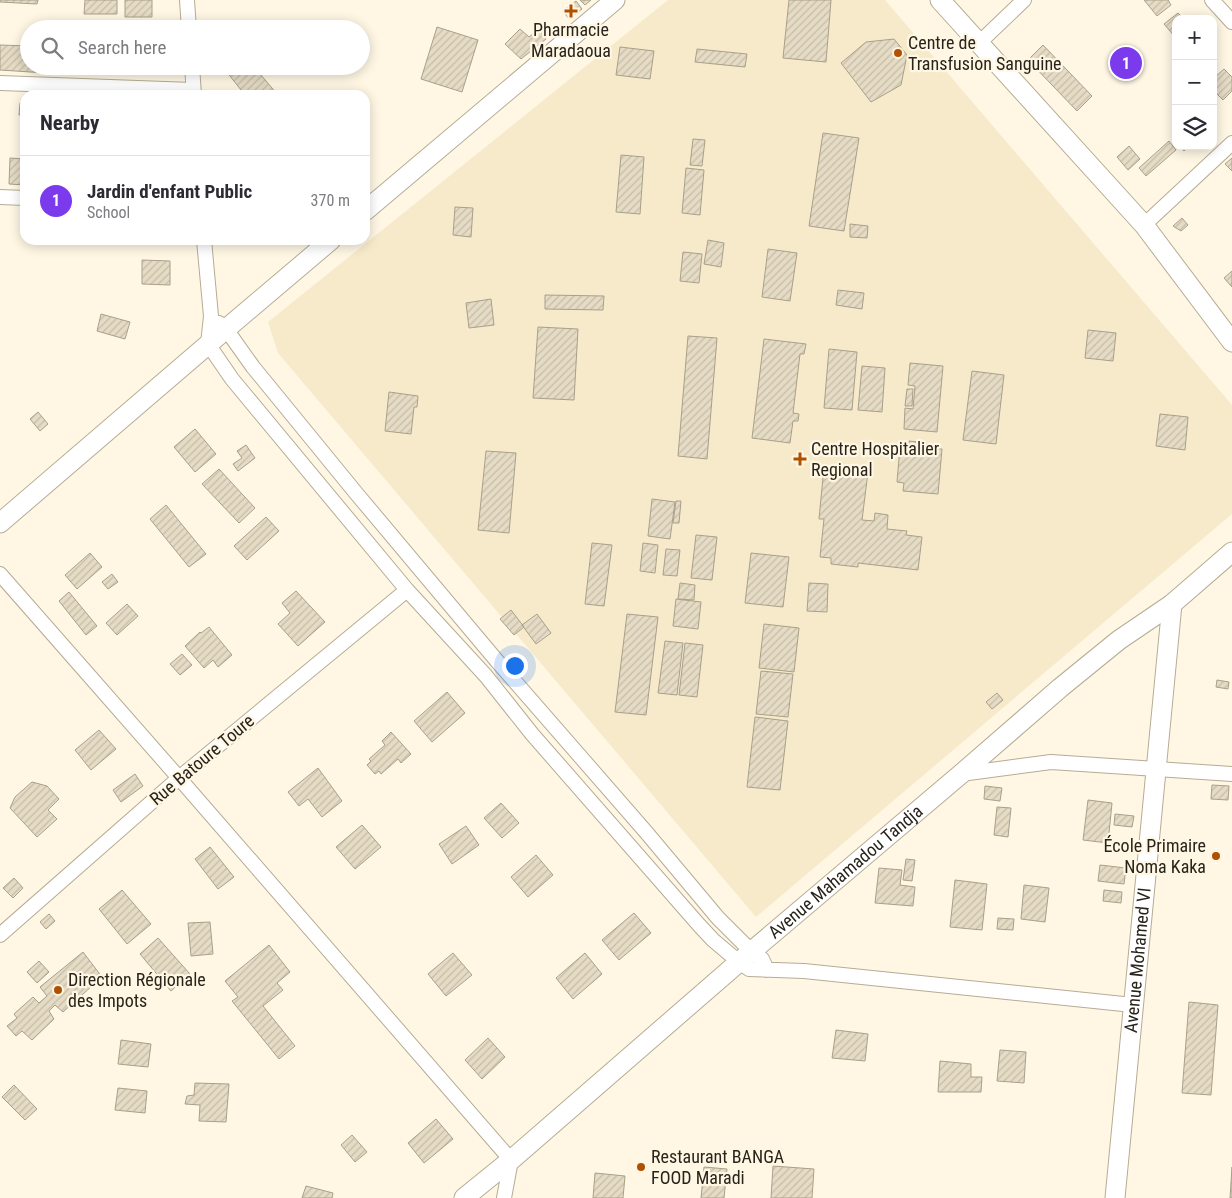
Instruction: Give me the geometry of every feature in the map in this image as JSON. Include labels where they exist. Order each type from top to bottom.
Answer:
[{"type":"street","points":[[187,0],[188,20]]},
{"type":"street","points":[[370,207],[615,0]]},
{"type":"street","points":[[940,0],[1144,225],[1232,342]]},
{"type":"street","points":[[979,43],[1024,0]]},
{"type":"street","points":[[1212,0],[1232,22]]},
{"type":"street","points":[[193,75],[194,90]]},
{"type":"street","points":[[0,82],[141,90]]},
{"type":"street","points":[[1144,225],[1232,143]]},
{"type":"street","points":[[0,197],[20,198]]},
{"type":"street","points":[[204,245],[211,316],[208,344],[232,380],[407,590],[486,676],[532,734],[708,935],[745,956]]},
{"type":"street","points":[[0,523],[325,245]]},
{"type":"street","points":[[211,316],[226,329],[253,367],[503,668],[718,918],[745,956],[749,968],[804,971],[1134,1005]]},
{"type":"street","name":"Avenue Mahamadou Tandja","points":[[464,1198],[511,1160],[745,956],[962,774],[1060,688],[1119,640],[1172,604],[1232,552]]},
{"type":"street","points":[[0,574],[511,1160],[504,1198]]},
{"type":"street","name":"Rue Batoure Toure","points":[[0,935],[179,778],[407,590]]},
{"type":"street","name":"Avenue Mohamed VI","points":[[1115,1198],[1172,604]]},
{"type":"street","points":[[962,774],[1050,762],[1232,774]]},
{"type":"street","points":[[629,845],[646,832]]},
{"type":"shaded area","name":"Centre Hospitalier Regional","points":[[668,0],[885,0],[1232,405],[1232,514],[756,917],[278,353],[268,322],[364,245],[370,245],[370,240]]},
{"type":"building","points":[[0,0],[38,0],[37,4],[0,2]]},
{"type":"building","points":[[85,0],[117,0],[117,14],[84,14]]},
{"type":"building","points":[[125,0],[152,0],[152,17],[125,17]]},
{"type":"building","points":[[580,0],[591,0],[585,5]]},
{"type":"building","points":[[789,0],[831,0],[826,62],[783,58]]},
{"type":"building","points":[[1144,0],[1168,0],[1171,5],[1157,16]]},
{"type":"building","points":[[576,1],[582,9],[569,19],[563,11]]},
{"type":"building","points":[[1172,18],[1172,33],[1164,24]]},
{"type":"building","points":[[437,27],[478,40],[462,92],[421,79]]},
{"type":"building","points":[[520,29],[529,37],[539,29],[546,39],[521,59],[505,44]]},
{"type":"building","points":[[894,39],[907,55],[901,85],[871,102],[841,63],[866,42]]},
{"type":"building","points":[[0,45],[20,46],[20,71],[0,70]]},
{"type":"building","points":[[1043,45],[1092,96],[1077,111],[1028,60]]},
{"type":"building","points":[[620,47],[654,51],[650,79],[616,75]]},
{"type":"building","points":[[697,49],[747,54],[745,67],[695,62]]},
{"type":"building","points":[[1224,69],[1232,77],[1232,91],[1223,100],[1217,94],[1217,75]]},
{"type":"building","points":[[229,75],[261,75],[274,90],[241,90]]},
{"type":"building","points":[[823,133],[859,138],[844,231],[809,226]]},
{"type":"building","points":[[693,139],[705,140],[702,166],[690,165]]},
{"type":"building","points":[[1169,141],[1172,145],[1172,150],[1176,150],[1146,176],[1139,168]]},
{"type":"building","points":[[1129,146],[1140,159],[1128,170],[1117,157]]},
{"type":"building","points":[[621,155],[644,157],[640,214],[616,212]]},
{"type":"building","points":[[10,158],[20,159],[20,185],[9,184]]},
{"type":"building","points":[[1232,158],[1232,171],[1225,164]]},
{"type":"building","points":[[686,168],[704,170],[700,215],[682,213]]},
{"type":"building","points":[[455,207],[473,208],[471,237],[453,235]]},
{"type":"building","points":[[1182,218],[1188,225],[1181,231],[1173,226]]},
{"type":"building","points":[[850,224],[868,226],[867,238],[850,237]]},
{"type":"building","points":[[708,240],[724,243],[721,267],[704,264]]},
{"type":"building","points":[[768,249],[797,253],[790,301],[762,297]]},
{"type":"building","points":[[683,252],[702,254],[699,283],[680,281]]},
{"type":"building","points":[[142,260],[170,261],[170,285],[142,284]]},
{"type":"building","points":[[1232,271],[1232,287],[1224,278]]},
{"type":"building","points":[[838,290],[864,293],[862,309],[836,305]]},
{"type":"building","points":[[545,295],[604,296],[603,310],[545,309]]},
{"type":"building","points":[[491,299],[494,325],[469,328],[466,303]]},
{"type":"building","points":[[101,314],[130,322],[125,339],[97,331]]},
{"type":"building","points":[[538,327],[578,329],[574,400],[533,398]]},
{"type":"building","points":[[1088,330],[1116,333],[1113,361],[1085,358]]},
{"type":"building","points":[[688,336],[717,338],[707,459],[678,456]]},
{"type":"building","points":[[764,339],[806,344],[804,354],[800,354],[793,413],[799,414],[798,421],[793,421],[790,443],[752,438]]},
{"type":"building","points":[[829,349],[857,352],[852,410],[824,408]]},
{"type":"building","points":[[910,363],[943,366],[937,432],[904,429],[905,408],[913,409],[915,386],[908,385]]},
{"type":"building","points":[[862,366],[885,368],[882,412],[858,410]]},
{"type":"building","points":[[972,371],[1004,375],[996,444],[963,440]]},
{"type":"building","points":[[907,389],[913,389],[912,406],[905,406]]},
{"type":"building","points":[[389,392],[418,396],[417,407],[414,407],[411,434],[385,431]]},
{"type":"building","points":[[38,412],[48,424],[40,431],[30,419]]},
{"type":"building","points":[[1160,414],[1188,417],[1185,450],[1156,446]]},
{"type":"building","points":[[195,429],[216,454],[195,472],[174,447]]},
{"type":"building","points":[[909,441],[926,443],[925,450],[929,450],[929,448],[942,449],[938,494],[903,491],[904,483],[897,482],[900,447],[909,448]]},
{"type":"building","points":[[246,445],[255,458],[238,471],[233,464],[242,458],[237,451]]},
{"type":"building","points":[[486,451],[516,453],[509,533],[478,530]]},
{"type":"building","points":[[824,467],[868,472],[862,520],[874,521],[875,513],[888,515],[887,529],[907,531],[906,535],[922,537],[918,570],[858,563],[858,567],[831,564],[831,558],[820,557],[824,519],[819,519]]},
{"type":"building","points":[[219,469],[255,508],[239,523],[202,484]]},
{"type":"building","points":[[652,499],[675,502],[670,539],[648,536]]},
{"type":"building","points":[[676,501],[681,501],[679,523],[673,523]]},
{"type":"building","points":[[166,505],[206,554],[189,567],[150,519]]},
{"type":"building","points":[[266,517],[279,531],[247,560],[234,546]]},
{"type":"building","points":[[696,535],[717,537],[712,580],[691,578]]},
{"type":"building","points":[[592,543],[612,545],[604,606],[585,604]]},
{"type":"building","points":[[643,543],[658,545],[655,573],[640,571]]},
{"type":"building","points":[[666,549],[680,550],[677,576],[663,575]]},
{"type":"building","points":[[90,553],[102,567],[77,589],[65,575]]},
{"type":"building","points":[[751,553],[789,557],[783,607],[745,603]]},
{"type":"building","points":[[112,574],[118,582],[108,589],[102,582]]},
{"type":"building","points":[[680,583],[695,585],[694,600],[678,599]]},
{"type":"building","points":[[809,583],[828,584],[827,612],[807,611]]},
{"type":"building","points":[[296,591],[325,622],[298,646],[278,624],[290,613],[282,603]]},
{"type":"building","points":[[69,592],[97,626],[86,635],[59,601]]},
{"type":"building","points":[[676,599],[701,602],[698,629],[673,626]]},
{"type":"building","points":[[127,604],[138,616],[117,635],[106,623]]},
{"type":"building","points":[[511,610],[524,627],[514,635],[500,619]]},
{"type":"building","points":[[537,614],[551,633],[536,644],[522,625]]},
{"type":"building","points":[[627,614],[658,617],[646,715],[615,712]]},
{"type":"building","points":[[764,624],[799,628],[794,672],[759,668]]},
{"type":"building","points":[[209,627],[232,655],[218,667],[213,660],[204,668],[185,646],[200,632]]},
{"type":"building","points":[[665,641],[683,643],[677,695],[658,693]]},
{"type":"building","points":[[685,643],[703,645],[697,697],[679,695]]},
{"type":"building","points":[[182,654],[192,665],[180,675],[170,664]]},
{"type":"building","points":[[761,671],[793,674],[788,717],[756,714]]},
{"type":"building","points":[[1217,680],[1229,682],[1228,689],[1216,687]]},
{"type":"building","points":[[447,692],[465,713],[432,742],[414,721]]},
{"type":"building","points":[[997,693],[1003,700],[992,709],[986,702]]},
{"type":"building","points":[[755,717],[788,721],[780,790],[747,787]]},
{"type":"building","points":[[99,730],[116,749],[91,770],[75,750]]},
{"type":"building","points":[[391,732],[411,754],[401,763],[398,759],[381,774],[379,771],[375,774],[367,765],[371,761],[369,759],[385,745],[382,741]]},
{"type":"building","points":[[318,768],[342,801],[322,817],[308,799],[299,806],[288,792]]},
{"type":"building","points":[[135,774],[143,786],[121,802],[113,790]]},
{"type":"building","points":[[32,782],[47,786],[59,799],[48,810],[57,819],[37,837],[10,808],[15,797]]},
{"type":"building","points":[[1212,785],[1229,786],[1228,800],[1211,799]]},
{"type":"building","points":[[985,786],[1002,788],[1000,801],[984,799]]},
{"type":"building","points":[[1088,800],[1112,803],[1108,843],[1083,840]]},
{"type":"building","points":[[501,803],[519,823],[502,838],[484,818]]},
{"type":"building","points":[[997,807],[1011,808],[1008,837],[994,835]]},
{"type":"building","points":[[1115,814],[1134,816],[1132,827],[1114,825]]},
{"type":"building","points":[[362,825],[381,847],[355,869],[336,847]]},
{"type":"building","points":[[466,826],[479,845],[452,864],[439,844]]},
{"type":"building","points":[[210,847],[234,877],[218,889],[195,859]]},
{"type":"building","points":[[536,855],[553,875],[528,897],[511,877]]},
{"type":"building","points":[[906,859],[915,860],[912,881],[903,880]]},
{"type":"building","points":[[1100,865],[1126,868],[1124,884],[1098,881]]},
{"type":"building","points":[[879,868],[902,870],[900,885],[915,887],[913,906],[875,903]]},
{"type":"building","points":[[14,878],[23,888],[13,898],[3,888]]},
{"type":"building","points":[[955,880],[987,884],[982,930],[950,927]]},
{"type":"building","points":[[1024,885],[1049,888],[1045,922],[1021,919]]},
{"type":"building","points":[[122,890],[151,924],[127,944],[99,909]]},
{"type":"building","points":[[1104,890],[1122,892],[1121,903],[1103,901]]},
{"type":"building","points":[[634,913],[651,933],[619,960],[602,940]]},
{"type":"building","points":[[49,914],[55,921],[46,929],[40,922]]},
{"type":"building","points":[[998,918],[1014,919],[1013,930],[997,929]]},
{"type":"building","points":[[210,922],[213,954],[191,956],[188,923]]},
{"type":"building","points":[[158,938],[190,974],[171,991],[140,954]]},
{"type":"building","points":[[269,945],[290,972],[277,983],[283,990],[263,1006],[295,1046],[279,1059],[232,1001],[238,997],[225,981]]},
{"type":"building","points":[[83,952],[102,977],[63,1012],[55,1005],[49,1011],[54,1019],[32,1040],[22,1031],[16,1036],[7,1026],[17,1018],[14,1014],[33,997],[39,1003],[47,996],[40,987]]},
{"type":"building","points":[[453,953],[472,975],[446,996],[428,974]]},
{"type":"building","points":[[585,953],[602,974],[573,999],[556,978]]},
{"type":"building","points":[[39,961],[49,972],[37,983],[27,972]]},
{"type":"building","points":[[1189,1002],[1218,1005],[1211,1095],[1182,1093]]},
{"type":"building","points":[[836,1030],[868,1034],[865,1061],[832,1058]]},
{"type":"building","points":[[488,1038],[505,1057],[482,1079],[465,1060]]},
{"type":"building","points":[[121,1040],[151,1044],[148,1067],[118,1064]]},
{"type":"building","points":[[1000,1050],[1026,1052],[1024,1083],[997,1081]]},
{"type":"building","points":[[940,1061],[971,1064],[971,1077],[982,1077],[981,1092],[938,1092]]},
{"type":"building","points":[[195,1083],[229,1084],[226,1122],[199,1121],[200,1105],[185,1104],[187,1096],[194,1095]]},
{"type":"building","points":[[14,1085],[37,1109],[25,1120],[2,1097]]},
{"type":"building","points":[[118,1088],[147,1091],[145,1113],[115,1110]]},
{"type":"building","points":[[436,1119],[453,1139],[424,1163],[408,1143]]},
{"type":"building","points":[[352,1135],[367,1152],[355,1162],[341,1145]]},
{"type":"building","points":[[773,1166],[814,1169],[812,1198],[771,1198]]},
{"type":"building","points":[[704,1167],[727,1169],[724,1198],[701,1198]]},
{"type":"building","points":[[1232,1167],[1232,1198],[1230,1198]]},
{"type":"building","points":[[595,1173],[625,1176],[623,1198],[593,1198]]},
{"type":"building","points":[[306,1186],[333,1193],[332,1198],[302,1198]]},
{"type":"place","name":"Pharmacie Maradaoua","points":[[571,11]]},
{"type":"place","name":"Centre de Transfusion Sanguine","points":[[898,53]]},
{"type":"place","name":"Jardin d'enfant Public","points":[[1126,63]]},
{"type":"place","name":"Centre Hospitalier Regional","points":[[800,459]]},
{"type":"place","name":"École Primaire Noma Kaka","points":[[1216,856]]},
{"type":"place","name":"Direction Régionale des Impots","points":[[58,990]]},
{"type":"place","name":"Restaurant BANGA FOOD Maradi","points":[[641,1167]]}]
